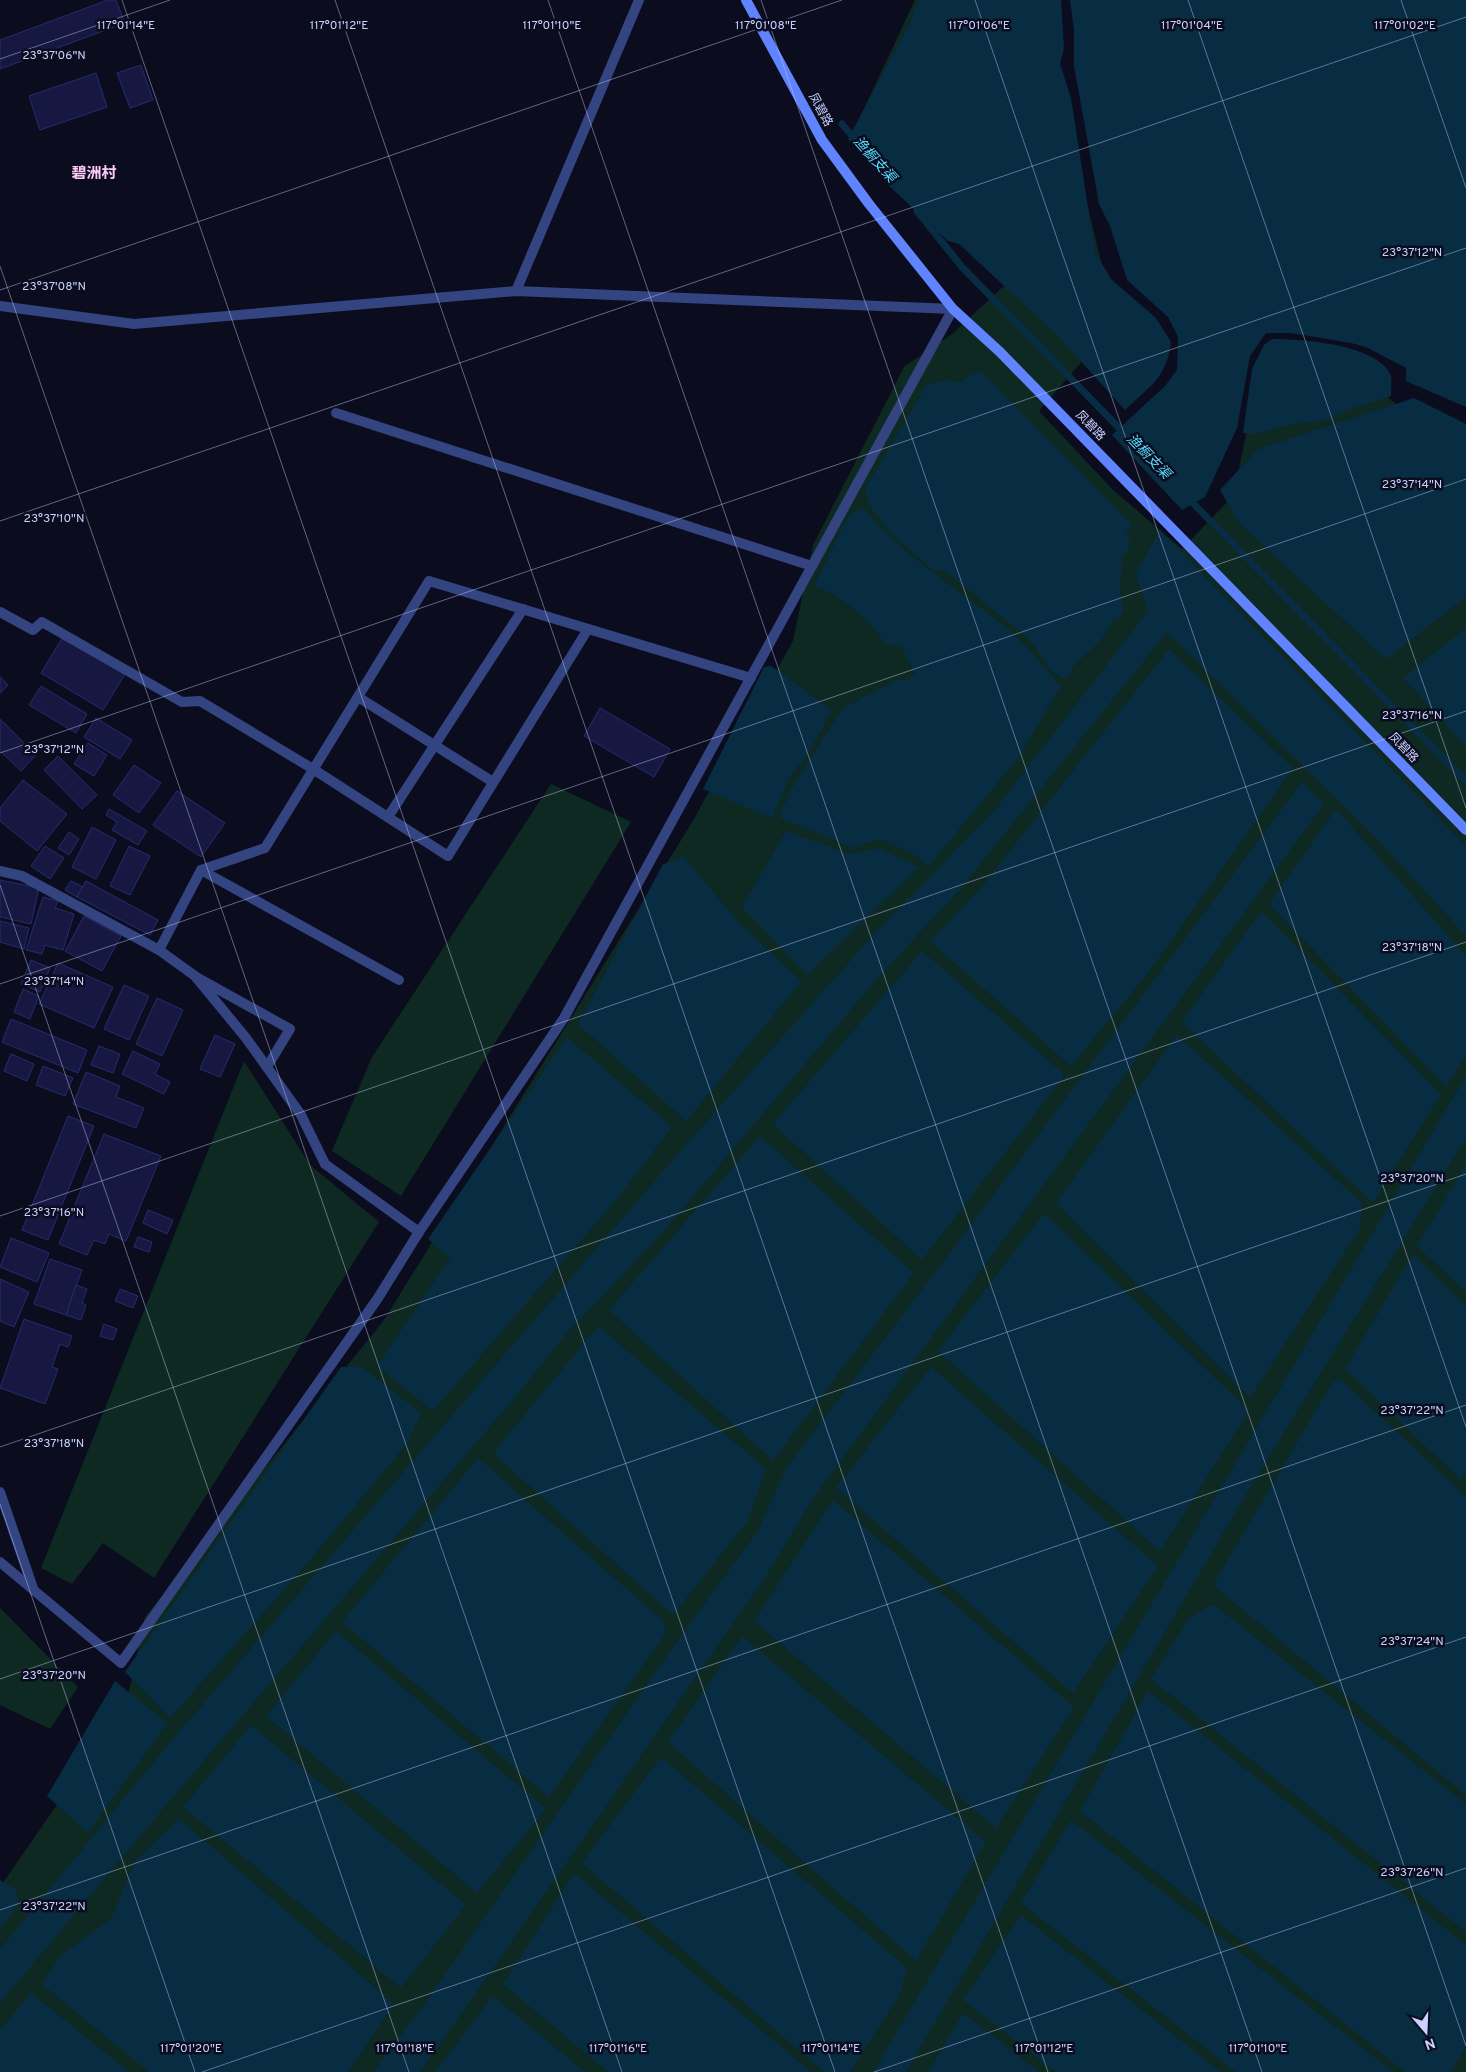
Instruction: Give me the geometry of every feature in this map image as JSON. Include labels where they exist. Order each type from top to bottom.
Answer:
[{"type":"main road","name":"凤碧路","points":[[746,0],[822,140],[869,204],[953,309],[1000,352],[1466,830]]},
{"type":"street","points":[[516,290],[639,0]]},
{"type":"street","points":[[0,306],[134,324],[516,290],[953,309],[564,1018],[420,1232],[378,1298],[121,1663],[0,1562]]},
{"type":"street","points":[[336,413],[812,566]]},
{"type":"street","points":[[159,950],[201,870],[265,848],[429,581],[751,678]]},
{"type":"street","points":[[388,817],[523,609]]},
{"type":"street","points":[[0,612],[34,630],[42,622],[182,702],[200,701],[313,769],[448,856],[588,629]]},
{"type":"street","points":[[358,696],[493,782]]},
{"type":"street","points":[[201,870],[399,980]]},
{"type":"street","points":[[0,871],[22,876],[159,950],[195,976],[290,1029],[267,1067]]},
{"type":"street","points":[[195,976],[246,1038],[301,1115],[325,1164],[420,1232]]},
{"type":"street","points":[[0,1492],[34,1591]]},
{"type":"green space","points":[[915,0],[1037,0],[1116,322],[1039,411],[1112,489],[1182,549],[1233,496],[1261,365],[1346,364],[1430,431],[1466,448],[1466,2072],[0,2072],[0,1887],[126,1705],[145,1617],[384,1320],[691,824],[793,641],[813,545],[904,367],[952,334],[1005,285],[854,130]]},
{"type":"green space","points":[[551,784],[631,822],[401,1196],[332,1151],[372,1057]]},
{"type":"green space","points":[[244,1061],[310,1165],[379,1222],[154,1578],[103,1543],[72,1584],[41,1568]]},
{"type":"green space","points":[[0,1608],[78,1687],[50,1729],[0,1705]]},
{"type":"water","points":[[919,0],[1061,0],[1064,48],[1060,64],[1071,98],[1095,252],[1111,279],[1156,318],[1171,342],[1166,365],[1156,381],[1125,410],[1056,334],[959,244],[948,241],[886,183],[848,139],[909,25]]},
{"type":"water","points":[[1070,0],[1466,0],[1466,407],[1406,381],[1406,368],[1366,347],[1291,333],[1266,333],[1250,356],[1237,428],[1205,497],[1182,510],[1112,435],[1165,386],[1177,370],[1178,337],[1168,317],[1127,280],[1110,226],[1099,204],[1074,66],[1074,30]]},
{"type":"water","points":[[1272,339],[1319,342],[1356,350],[1371,357],[1384,365],[1391,376],[1391,396],[1354,408],[1326,420],[1289,425],[1255,434],[1243,433],[1252,369],[1264,345]]},
{"type":"water","points":[[981,371],[1132,525],[1126,534],[1131,544],[1122,558],[1120,592],[1124,610],[1119,618],[1114,619],[1102,639],[1072,668],[1069,677],[1061,677],[1053,672],[1029,639],[944,570],[933,570],[902,543],[881,521],[867,498],[866,487],[927,384],[949,380],[959,383]]},
{"type":"water","points":[[1414,398],[1466,424],[1466,597],[1386,659],[1239,523],[1220,490],[1258,449]]},
{"type":"water","points":[[857,509],[864,509],[879,526],[913,557],[1011,632],[1061,686],[1018,758],[929,866],[910,852],[879,839],[853,848],[779,817],[790,791],[843,708],[897,680],[909,679],[915,673],[901,646],[885,644],[872,625],[854,609],[835,596],[814,586],[846,520]]},
{"type":"water","points":[[1160,530],[1466,846],[1466,936],[1375,837],[1167,632],[961,888],[876,980],[663,1232],[567,1333],[522,1389],[195,1771],[0,2003],[0,1949],[172,1740],[676,1156],[876,932],[995,810],[1148,611],[1135,574]]},
{"type":"water","points":[[1466,628],[1466,746],[1403,678]]},
{"type":"water","points":[[1169,649],[1293,768],[1149,972],[1071,1066],[930,941],[976,894]]},
{"type":"water","points":[[771,666],[832,710],[806,758],[791,774],[772,818],[703,789],[764,667]]},
{"type":"water","points":[[1302,782],[1324,804],[814,1497],[768,1573],[420,2072],[373,2072],[415,2017],[676,1643],[757,1532],[787,1467],[956,1245]]},
{"type":"water","points":[[1336,809],[1466,956],[1466,1055],[1446,1087],[1269,904]]},
{"type":"water","points":[[786,831],[850,854],[880,848],[919,867],[807,975],[742,907]]},
{"type":"water","points":[[684,857],[738,922],[802,981],[686,1121],[578,1024],[663,864]]},
{"type":"water","points":[[1261,911],[1441,1094],[1373,1203],[1182,1022]]},
{"type":"water","points":[[922,951],[1065,1075],[922,1260],[773,1124]]},
{"type":"water","points":[[1177,1035],[1362,1203],[1360,1228],[1250,1398],[1056,1203]]},
{"type":"water","points":[[567,1037],[672,1127],[621,1194],[433,1411],[377,1366],[450,1258],[428,1239]]},
{"type":"water","points":[[1466,1076],[1466,1138],[1251,1486],[906,2072],[873,2072]]},
{"type":"water","points":[[760,1136],[914,1273],[773,1461],[609,1310]]},
{"type":"water","points":[[1466,1165],[1466,1292],[1417,1246]]},
{"type":"water","points":[[1044,1213],[1249,1411],[1160,1551],[938,1351]]},
{"type":"water","points":[[1413,1254],[1466,1306],[1466,1473],[1460,1479],[1345,1369]]},
{"type":"water","points":[[598,1326],[766,1469],[747,1522],[673,1615],[493,1453]]},
{"type":"water","points":[[341,1367],[362,1367],[421,1413],[406,1445],[305,1566],[170,1718],[125,1672]]},
{"type":"water","points":[[931,1367],[1158,1566],[1073,1693],[836,1488]]},
{"type":"water","points":[[1339,1378],[1466,1497],[1466,1795],[1213,1585],[1332,1383]]},
{"type":"water","points":[[478,1458],[663,1621],[666,1633],[549,1797],[342,1622]]},
{"type":"water","points":[[833,1500],[1074,1707],[996,1828],[754,1621]]},
{"type":"water","points":[[1213,1604],[1466,1804],[1466,1932],[1151,1679],[1189,1618]]},
{"type":"water","points":[[336,1631],[546,1809],[477,1893],[266,1716]]},
{"type":"water","points":[[742,1636],[986,1842],[916,1961],[668,1742]]},
{"type":"water","points":[[115,1681],[167,1723],[88,1833],[47,1796]]},
{"type":"water","points":[[1148,1691],[1466,1945],[1466,2046],[1451,2072],[1405,2072],[1080,1811]]},
{"type":"water","points":[[251,1725],[466,1905],[401,1988],[183,1807]]},
{"type":"water","points":[[661,1757],[907,1968],[899,1996],[850,2072],[824,2072],[582,1863]]},
{"type":"water","points":[[179,1819],[394,2004],[348,2072],[149,2072],[42,1984],[60,1956],[111,1919],[135,1861]]},
{"type":"water","points":[[1071,1820],[1393,2072],[1236,2072],[1021,1903]]},
{"type":"water","points":[[574,1873],[811,2072],[608,2072],[503,1984]]},
{"type":"water","points":[[0,1880],[16,1889],[19,1903],[0,1929]]},
{"type":"water","points":[[1021,1915],[1221,2072],[1056,2072],[963,2000]]},
{"type":"water","points":[[31,1993],[129,2072],[0,2072],[0,2030]]},
{"type":"water","points":[[493,1996],[585,2072],[435,2072]]},
{"type":"water","points":[[963,2013],[1039,2072],[928,2072]]},
{"type":"building","points":[[108,0],[116,0],[125,23],[0,69],[0,40]]},
{"type":"building","points":[[141,65],[153,100],[130,108],[117,73]]},
{"type":"building","points":[[96,73],[107,107],[40,130],[29,96]]},
{"type":"building","points":[[63,637],[125,674],[103,710],[41,673]]},
{"type":"building","points":[[0,677],[8,685],[0,693]]},
{"type":"building","points":[[41,686],[87,714],[76,733],[29,705]]},
{"type":"building","points":[[600,708],[670,749],[654,777],[584,736]]},
{"type":"building","points":[[96,718],[132,740],[120,759],[84,737]]},
{"type":"building","points":[[0,719],[36,755],[21,771],[0,751]]},
{"type":"building","points":[[88,743],[107,755],[94,776],[74,764]]},
{"type":"building","points":[[58,756],[97,795],[82,809],[44,770]]},
{"type":"building","points":[[134,765],[161,783],[139,813],[113,795]]},
{"type":"building","points":[[23,780],[67,814],[37,851],[0,821],[0,808]]},
{"type":"building","points":[[177,791],[225,823],[201,857],[153,825]]},
{"type":"building","points":[[109,809],[147,831],[138,845],[112,830],[117,822],[106,815]]},
{"type":"building","points":[[92,827],[116,840],[96,879],[72,867]]},
{"type":"building","points":[[69,832],[79,839],[69,855],[58,848]]},
{"type":"building","points":[[45,846],[64,858],[50,879],[31,866]]},
{"type":"building","points":[[129,846],[150,856],[130,895],[110,886]]},
{"type":"building","points":[[0,880],[39,888],[31,924],[0,917]]},
{"type":"building","points":[[71,881],[83,887],[77,897],[65,890]]},
{"type":"building","points":[[86,881],[158,920],[150,935],[77,897]]},
{"type":"building","points":[[43,897],[58,901],[55,908],[74,914],[63,950],[45,945],[42,954],[26,950]]},
{"type":"building","points":[[84,916],[121,936],[102,971],[65,951]]},
{"type":"building","points":[[0,921],[29,928],[24,949],[0,942]]},
{"type":"building","points":[[31,960],[50,968],[40,992],[21,984]]},
{"type":"building","points":[[58,963],[113,987],[94,1028],[39,1004]]},
{"type":"building","points":[[124,985],[149,996],[129,1040],[104,1029]]},
{"type":"building","points":[[23,989],[39,996],[30,1019],[14,1012]]},
{"type":"building","points":[[157,998],[183,1010],[162,1056],[136,1044]]},
{"type":"building","points":[[11,1019],[87,1050],[78,1073],[2,1042]]},
{"type":"building","points":[[215,1035],[235,1044],[220,1077],[200,1069]]},
{"type":"building","points":[[99,1046],[120,1054],[113,1073],[91,1065]]},
{"type":"building","points":[[133,1051],[160,1064],[155,1074],[170,1082],[164,1094],[122,1074]]},
{"type":"building","points":[[11,1054],[34,1064],[27,1081],[4,1071]]},
{"type":"building","points":[[43,1066],[73,1078],[65,1096],[36,1085]]},
{"type":"building","points":[[86,1072],[120,1086],[116,1097],[144,1108],[136,1128],[73,1104]]},
{"type":"building","points":[[68,1116],[94,1126],[48,1240],[22,1230]]},
{"type":"building","points":[[104,1134],[161,1156],[126,1241],[109,1234],[105,1244],[94,1240],[87,1255],[59,1244]]},
{"type":"building","points":[[148,1210],[173,1220],[167,1234],[143,1223]]},
{"type":"building","points":[[138,1237],[152,1242],[149,1252],[134,1247]]},
{"type":"building","points":[[11,1238],[49,1253],[37,1282],[0,1267]]},
{"type":"building","points":[[50,1259],[82,1270],[66,1315],[34,1304]]},
{"type":"building","points":[[0,1279],[29,1292],[14,1327],[0,1321]]},
{"type":"building","points":[[76,1285],[87,1289],[82,1303],[86,1305],[81,1320],[66,1315]]},
{"type":"building","points":[[120,1289],[138,1296],[133,1308],[115,1301]]},
{"type":"building","points":[[24,1319],[72,1336],[68,1347],[60,1344],[52,1367],[58,1369],[45,1404],[0,1388]]},
{"type":"building","points":[[104,1324],[117,1329],[113,1340],[100,1336]]},
{"type":"waterway","name":"渔橱支渠","points":[[842,124],[856,140]]},
{"type":"waterway","name":"渔橱支渠","points":[[917,211],[962,267],[1126,435]]},
{"type":"waterway","name":"渔橱支渠","points":[[1188,498],[1466,781]]},
{"type":"district","name":"碧洲村","points":[[94,174]]}]
